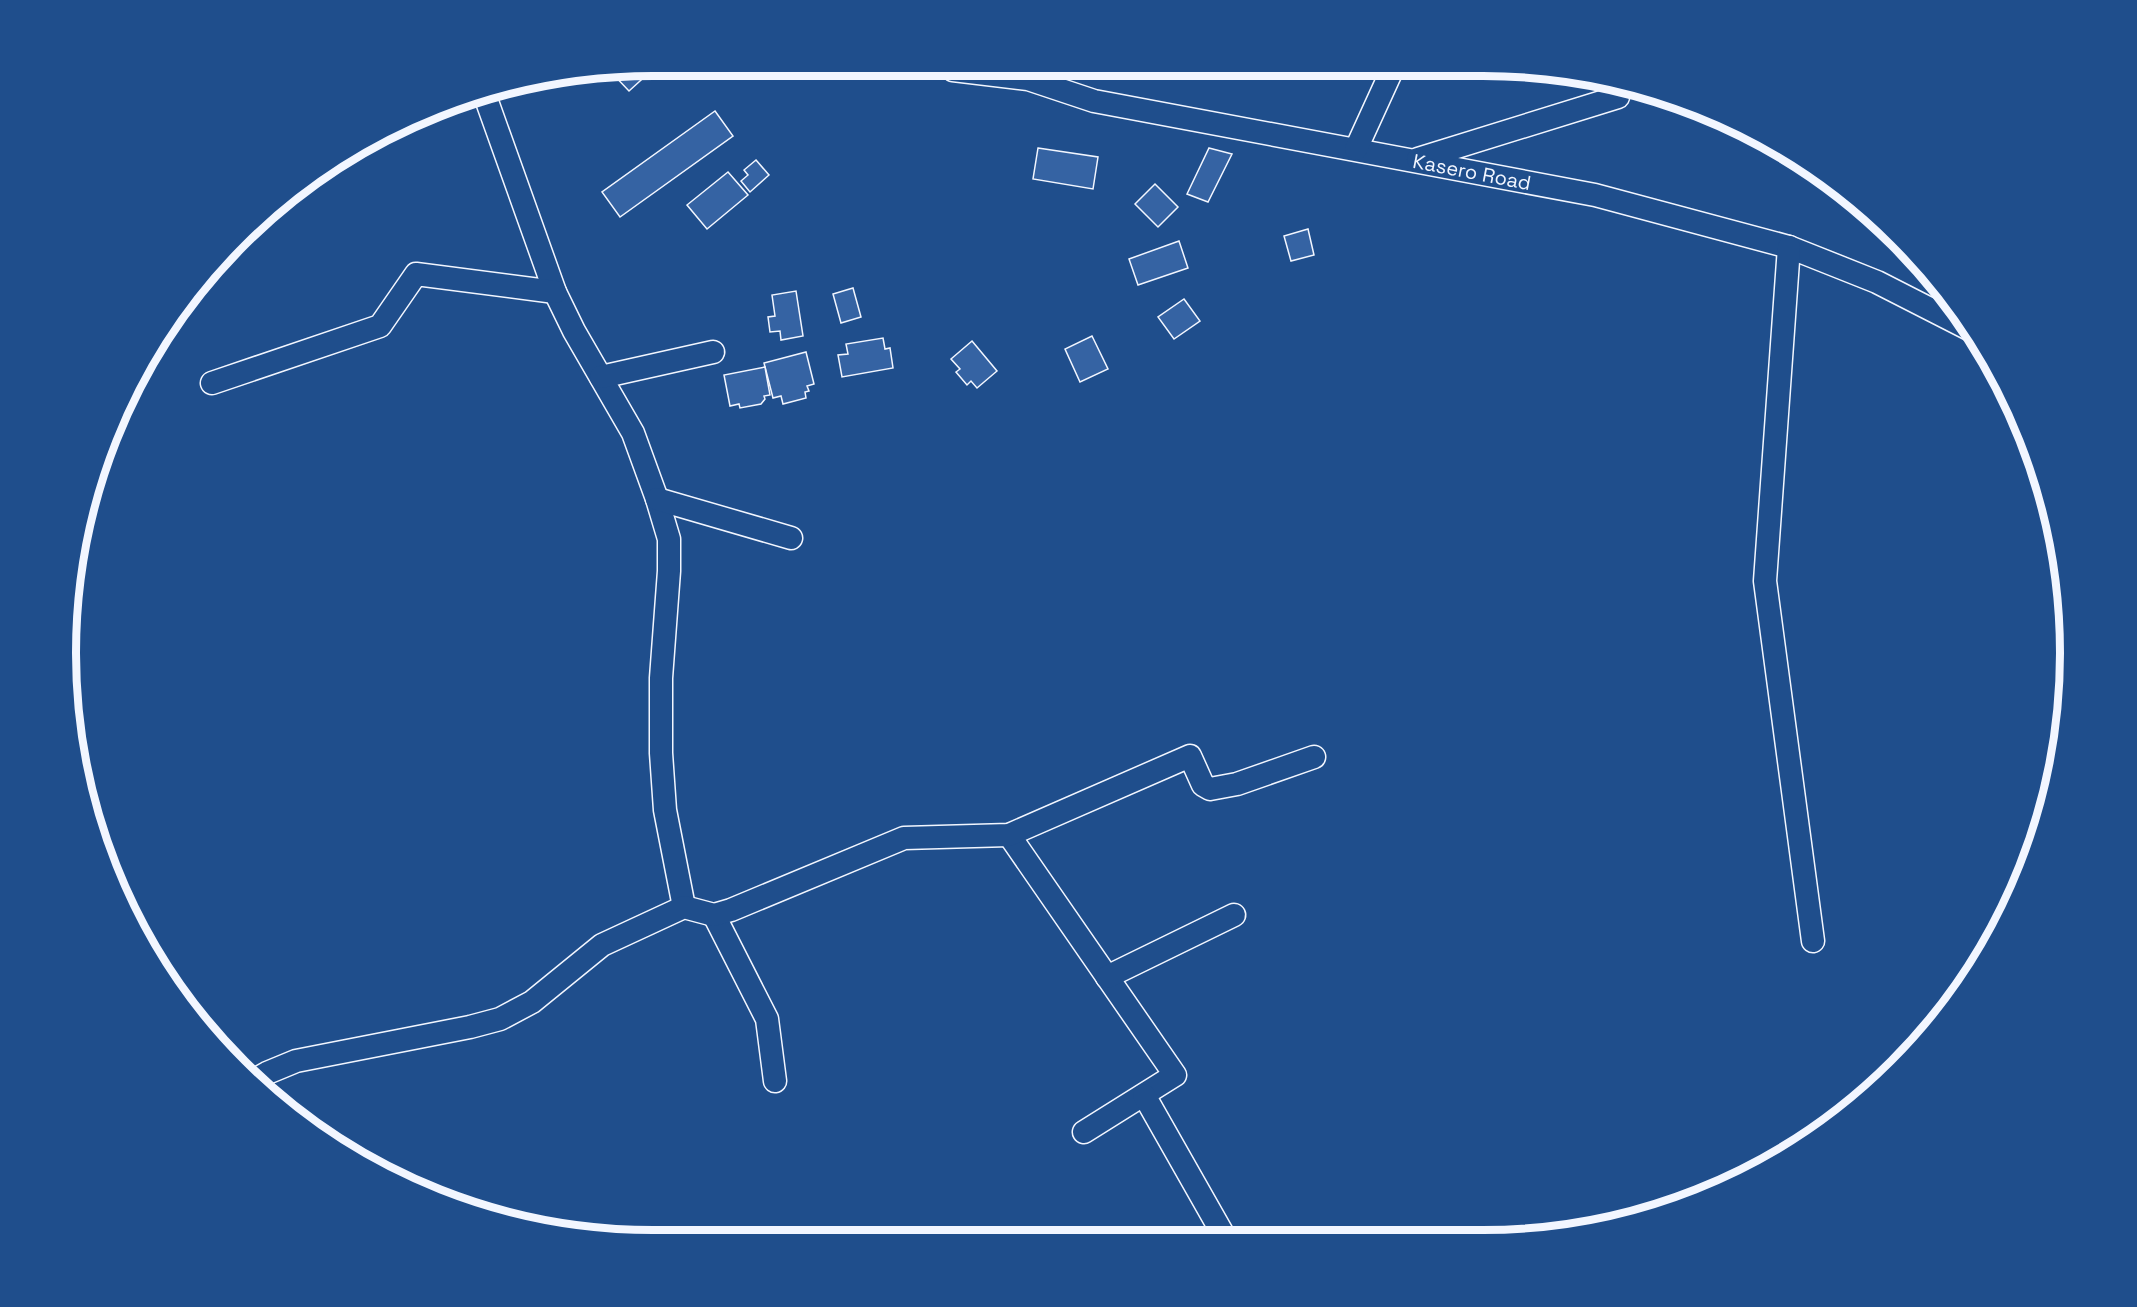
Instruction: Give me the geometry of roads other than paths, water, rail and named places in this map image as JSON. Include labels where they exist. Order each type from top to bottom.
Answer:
[{"type":"street","name":"Kasero Road","points":[[1003,76],[1028,79],[1094,101],[1595,195],[1789,247],[1877,282],[1955,322]]},
{"type":"street","points":[[1356,149],[1389,76]]},
{"type":"street","points":[[1414,161],[1618,97],[1617,93]]},
{"type":"street","points":[[487,101],[555,292],[574,332],[633,433],[669,539],[669,571],[661,678],[662,765],[665,810],[684,907]]},
{"type":"street","points":[[1789,247],[1765,582],[1813,941]]},
{"type":"street","points":[[212,383],[380,326],[416,274],[555,292]]},
{"type":"street","points":[[601,377],[713,352]]},
{"type":"street","points":[[657,499],[791,538]]},
{"type":"street","points":[[261,1076],[297,1061],[470,1028],[500,1019],[532,1002],[602,945],[684,907],[714,915],[731,910],[904,838],[1009,836],[1190,756],[1203,785],[1210,789],[1237,784],[1314,757]]},
{"type":"street","points":[[1009,836],[1175,1075],[1084,1132]]},
{"type":"street","points":[[714,915],[767,1019],[775,1081]]},
{"type":"street","points":[[1107,977],[1234,915]]},
{"type":"street","points":[[1144,1095],[1221,1230]]}]
